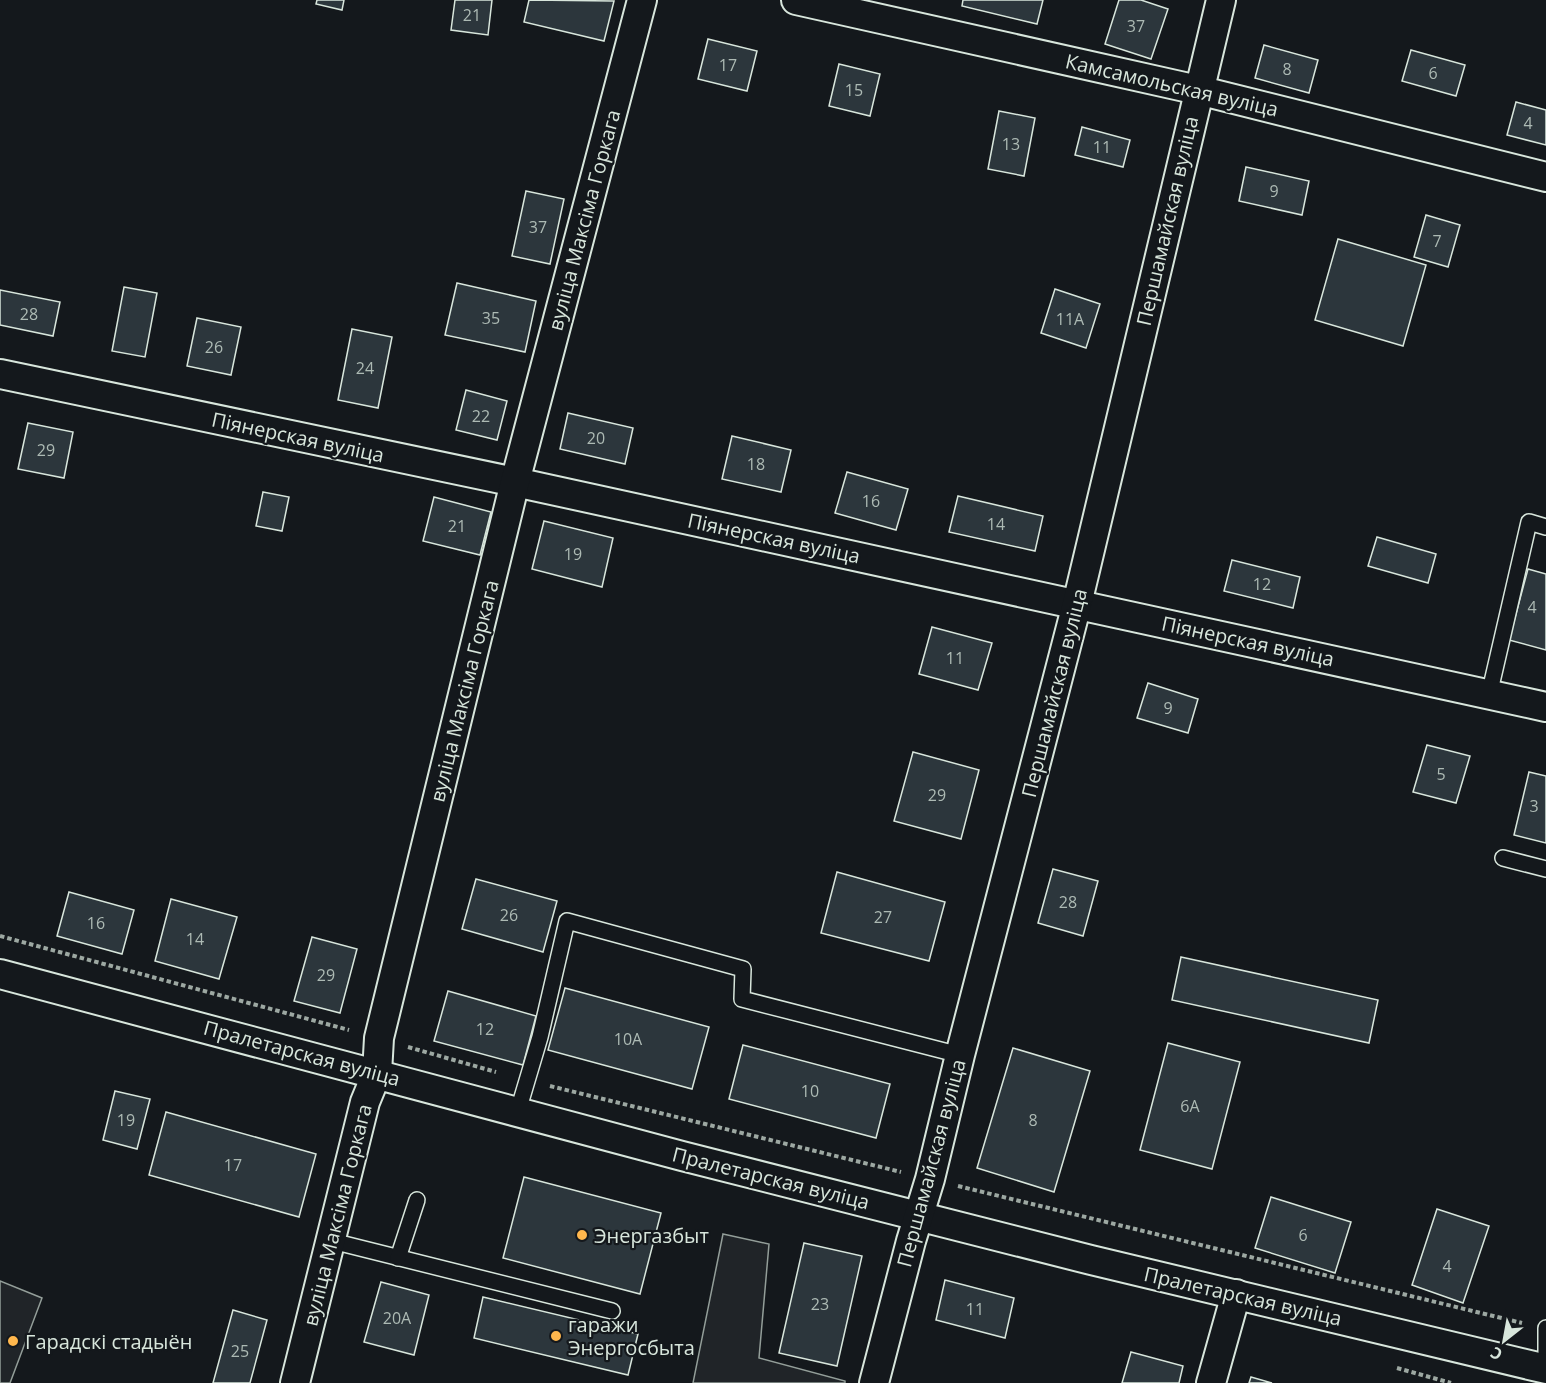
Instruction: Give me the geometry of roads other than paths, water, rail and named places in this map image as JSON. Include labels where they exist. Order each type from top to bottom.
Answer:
[{"type":"street","name":"вуліца Максіма Горкага","points":[[295,1383],[365,1102],[376,1073],[379,1038],[515,482],[642,0]]},
{"type":"street","name":"Камсамольская вуліца","points":[[796,0],[1198,90],[1546,177]]},
{"type":"street","name":"Першамайская вуліца","points":[[874,1383],[910,1241],[930,1179],[1077,604],[1221,0]]},
{"type":"street","name":"Піянерская вуліца","points":[[0,374],[515,482],[1546,707]]},
{"type":"street","name":"Пралетарская вуліца","points":[[0,974],[682,1156],[1236,1294],[1546,1368]]},
{"type":"street","points":[[1210,1383],[1236,1294]]},
{"type":"lane","points":[[1489,694],[1529,522],[1546,527]]},
{"type":"lane","points":[[1503,858],[1546,869]]},
{"type":"lane","points":[[518,1111],[540,1036],[567,921],[743,969],[742,999],[960,1055]]},
{"type":"lane","points":[[398,1258],[417,1200]]},
{"type":"lane","points":[[332,1241],[612,1311]]},
{"type":"lane","points":[[1546,1329],[1546,1368]]},
{"type":"place","name":"Энергазбыт","points":[[582,1235]]},
{"type":"place","name":"гаражи Энергосбыта","points":[[556,1336]]},
{"type":"place","name":"Гарадскі стадыён","points":[[13,1341]]}]
